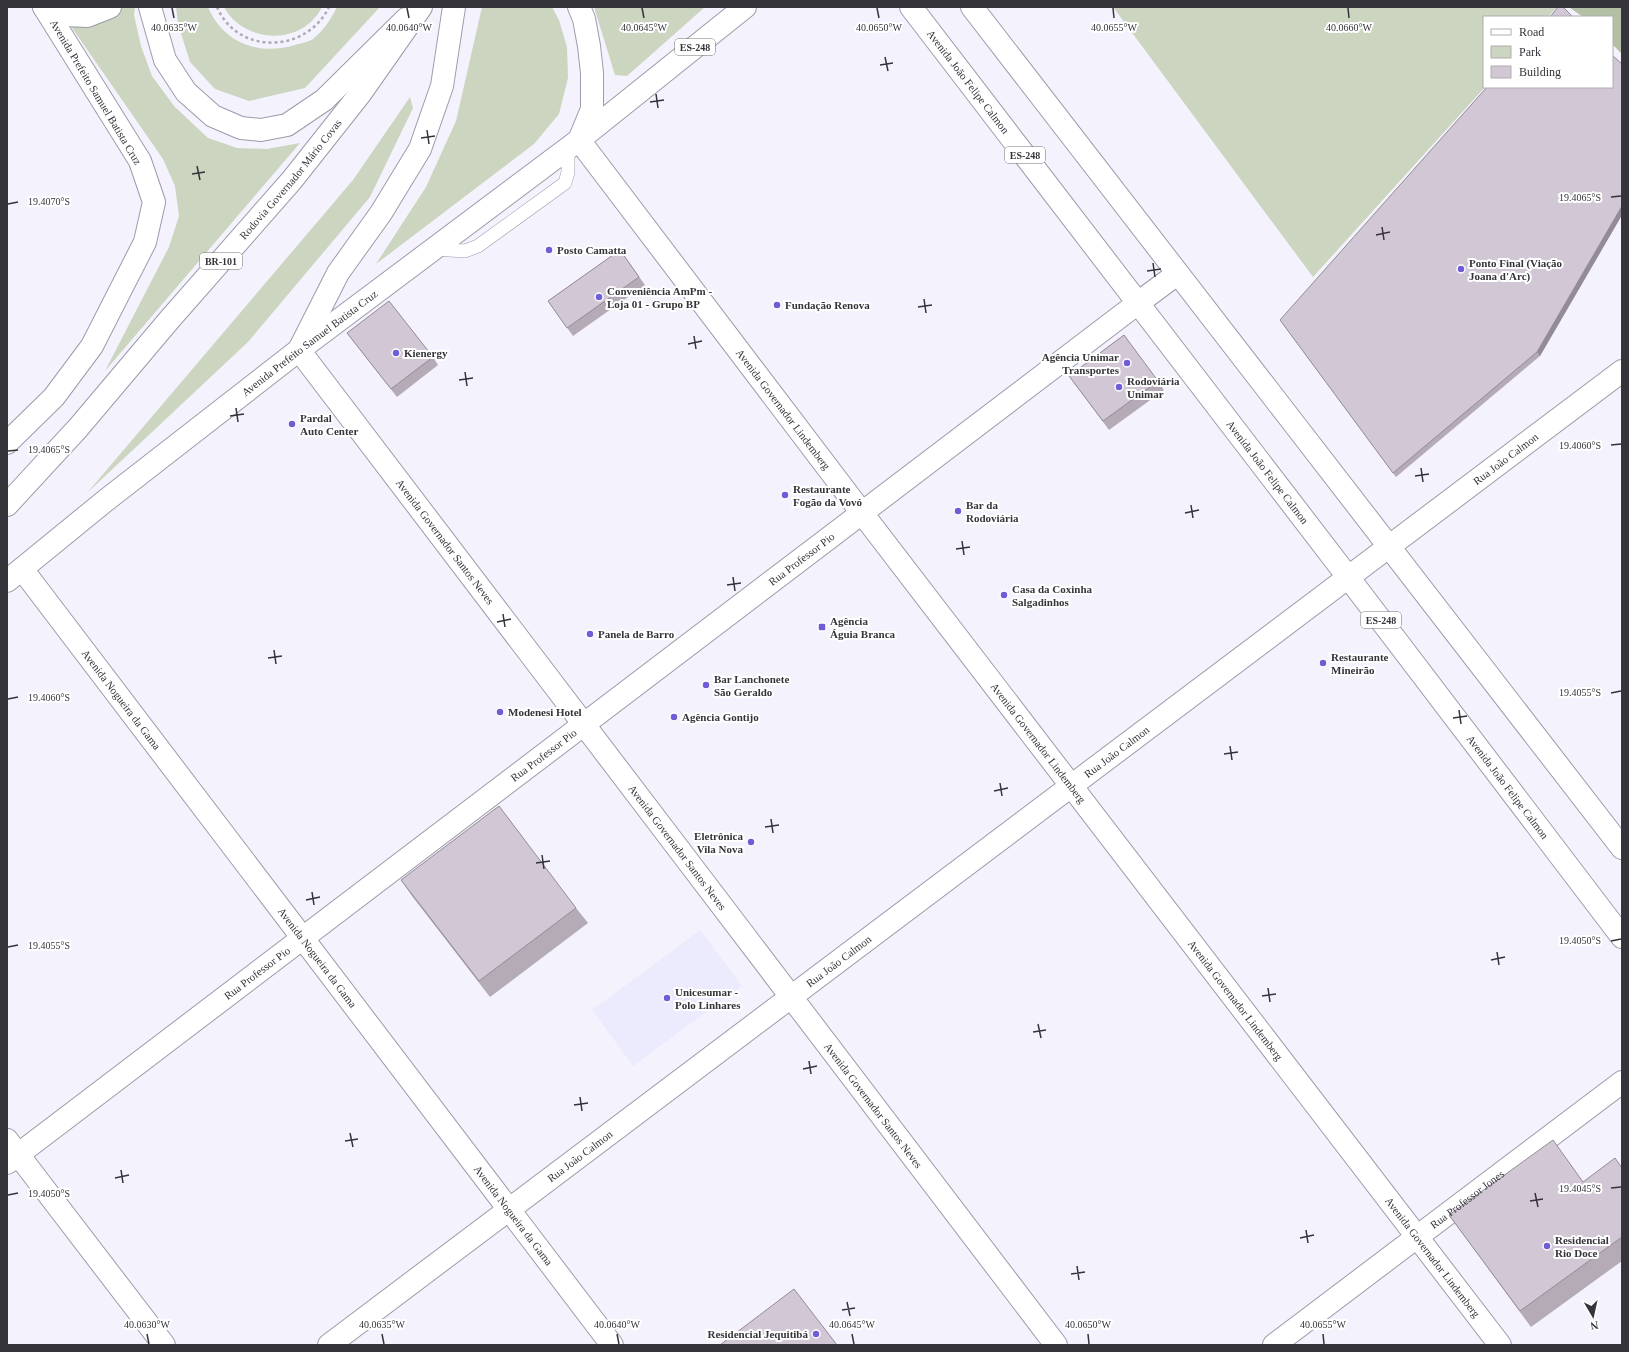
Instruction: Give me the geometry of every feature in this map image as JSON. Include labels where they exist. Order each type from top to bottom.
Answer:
[{"type":"main road","points":[[44,7],[65,15],[87,16],[110,7]]},
{"type":"main road","name":"Avenida Prefeito Samuel Batista Cruz","points":[[7,443],[54,398],[92,346],[145,242],[154,202],[140,161],[44,7]]},
{"type":"main road","points":[[150,7],[165,60],[186,92],[213,116],[241,128],[261,130],[287,125],[324,100],[419,7]]},
{"type":"main road","name":"Rodovia Governador Mário Covas","points":[[7,505],[78,428],[170,319],[292,180],[360,94],[419,7]]},
{"type":"main road","points":[[299,350],[338,273],[381,213],[420,149],[442,86],[454,7]]},
{"type":"main road","points":[[574,143],[592,109],[592,73],[589,46],[579,7]]},
{"type":"main road","name":"ES-248","points":[[646,87],[745,7]]},
{"type":"main road","name":"Avenida João Felipe Calmon","points":[[911,7],[1348,576],[1622,937]]},
{"type":"main road","points":[[972,7],[1622,848]]},
{"type":"main road","points":[[592,73],[602,88],[611,94],[624,94],[646,87]]},
{"type":"main road","name":"Avenida Prefeito Samuel Batista Cruz","points":[[15,575],[104,501],[299,350],[646,87]]},
{"type":"main road","name":"Avenida Governador Lindemberg","points":[[574,143],[1072,785],[1500,1345]]},
{"type":"main road","name":"Rua Professor Pio","points":[[11,1153],[303,938],[1177,274]]},
{"type":"main road","name":"Avenida Governador Santos Neves","points":[[299,350],[1056,1345]]},
{"type":"main road","name":"Rua João Calmon","points":[[328,1345],[1622,371]]},
{"type":"main road","name":"Avenida Nogueira da Gama","points":[[15,575],[303,938],[612,1345]]},
{"type":"main road","name":"Rua Professor Jones","points":[[1274,1345],[1622,1082]]},
{"type":"main road","points":[[11,1153],[164,1345]]},
{"type":"path","points":[[217,7],[220,15],[234,30],[254,40],[273,44],[293,40],[311,31],[325,16],[329,7]]},
{"type":"shaded area","name":"Unicesumar - Polo Linhares","points":[[700,930],[742,986],[633,1066],[592,1010]]},
{"type":"green space","points":[[117,7],[135,7],[134,15],[141,46],[152,76],[174,106],[208,138],[237,148],[267,149],[300,143],[105,371],[169,247],[179,216],[175,186],[163,159],[68,22]]},
{"type":"green space","points":[[176,7],[208,7],[223,30],[233,38],[244,44],[268,49],[282,48],[313,39],[327,24],[337,7],[380,7],[305,88],[249,101],[215,89],[190,62],[178,24]]},
{"type":"green space","points":[[224,7],[322,7],[307,25],[298,31],[276,36],[254,32],[243,27],[232,18]]},
{"type":"green space","points":[[482,7],[552,7],[559,20],[567,47],[568,78],[559,114],[534,144],[376,264],[426,187],[456,121]]},
{"type":"green space","points":[[594,7],[705,7],[627,76],[615,75]]},
{"type":"green space","points":[[1113,7],[1557,7],[1549,16],[1483,16],[1484,88],[1313,277]]},
{"type":"green space","points":[[1569,7],[1622,7],[1622,54],[1613,45],[1613,16],[1582,16]]},
{"type":"green space","points":[[410,97],[413,108],[370,197],[248,342],[87,493],[353,180]]},
{"type":"building","points":[[1558,7],[1563,7],[1572,16],[1551,16]]},
{"type":"building","name":"Ponto Final (Viação Joana d'Arc)","points":[[1613,56],[1622,64],[1622,206],[1537,352],[1393,473],[1280,320],[1486,88],[1613,88]]},
{"type":"building","name":"Conveniência AmPm - Loja 01 - Grupo BP","points":[[620,250],[639,277],[567,328],[548,301]]},
{"type":"building","name":"Kienergy","points":[[389,301],[433,357],[391,389],[347,333]]},
{"type":"building","name":"Rodoviária Unimar","points":[[1124,335],[1158,381],[1103,421],[1069,376]]},
{"type":"building","points":[[499,806],[576,908],[479,981],[401,880]]},
{"type":"building","name":"Residencial Rio Doce","points":[[1553,1140],[1583,1182],[1615,1158],[1622,1168],[1622,1237],[1520,1311],[1449,1215]]},
{"type":"building","points":[[794,1289],[837,1345],[720,1345]]},
{"type":"place","name":"Posto Camatta","points":[[549,250]]},
{"type":"place","name":"Ponto Final (Viação Joana d'Arc)","points":[[1461,269]]},
{"type":"place","name":"Conveniência AmPm - Loja 01 - Grupo BP","points":[[599,297]]},
{"type":"place","name":"Fundação Renova","points":[[777,305]]},
{"type":"place","name":"Kienergy","points":[[396,353]]},
{"type":"place","name":"Agência Unimar Transportes","points":[[1127,363]]},
{"type":"place","name":"Rodoviária Unimar","points":[[1119,387]]},
{"type":"place","name":"Pardal Auto Center","points":[[292,424]]},
{"type":"place","name":"Restaurante Fogão da Vovó","points":[[785,495]]},
{"type":"place","name":"Bar da Rodoviária","points":[[958,511]]},
{"type":"place","name":"Casa da Coxinha Salgadinhos","points":[[1004,595]]},
{"type":"place","name":"Agência Águia Branca","points":[[822,627]]},
{"type":"place","name":"Panela de Barro","points":[[590,634]]},
{"type":"place","name":"Restaurante Mineirão","points":[[1323,663]]},
{"type":"place","name":"Bar Lanchonete São Geraldo","points":[[706,685]]},
{"type":"place","name":"Modenesi Hotel","points":[[500,712]]},
{"type":"place","name":"Agência Gontijo","points":[[674,717]]},
{"type":"place","name":"Eletrônica Vila Nova","points":[[751,842]]},
{"type":"place","name":"Unicesumar - Polo Linhares","points":[[667,998]]},
{"type":"place","name":"Residencial Rio Doce","points":[[1547,1246]]},
{"type":"place","name":"Residencial Jequitibá","points":[[816,1334]]}]
